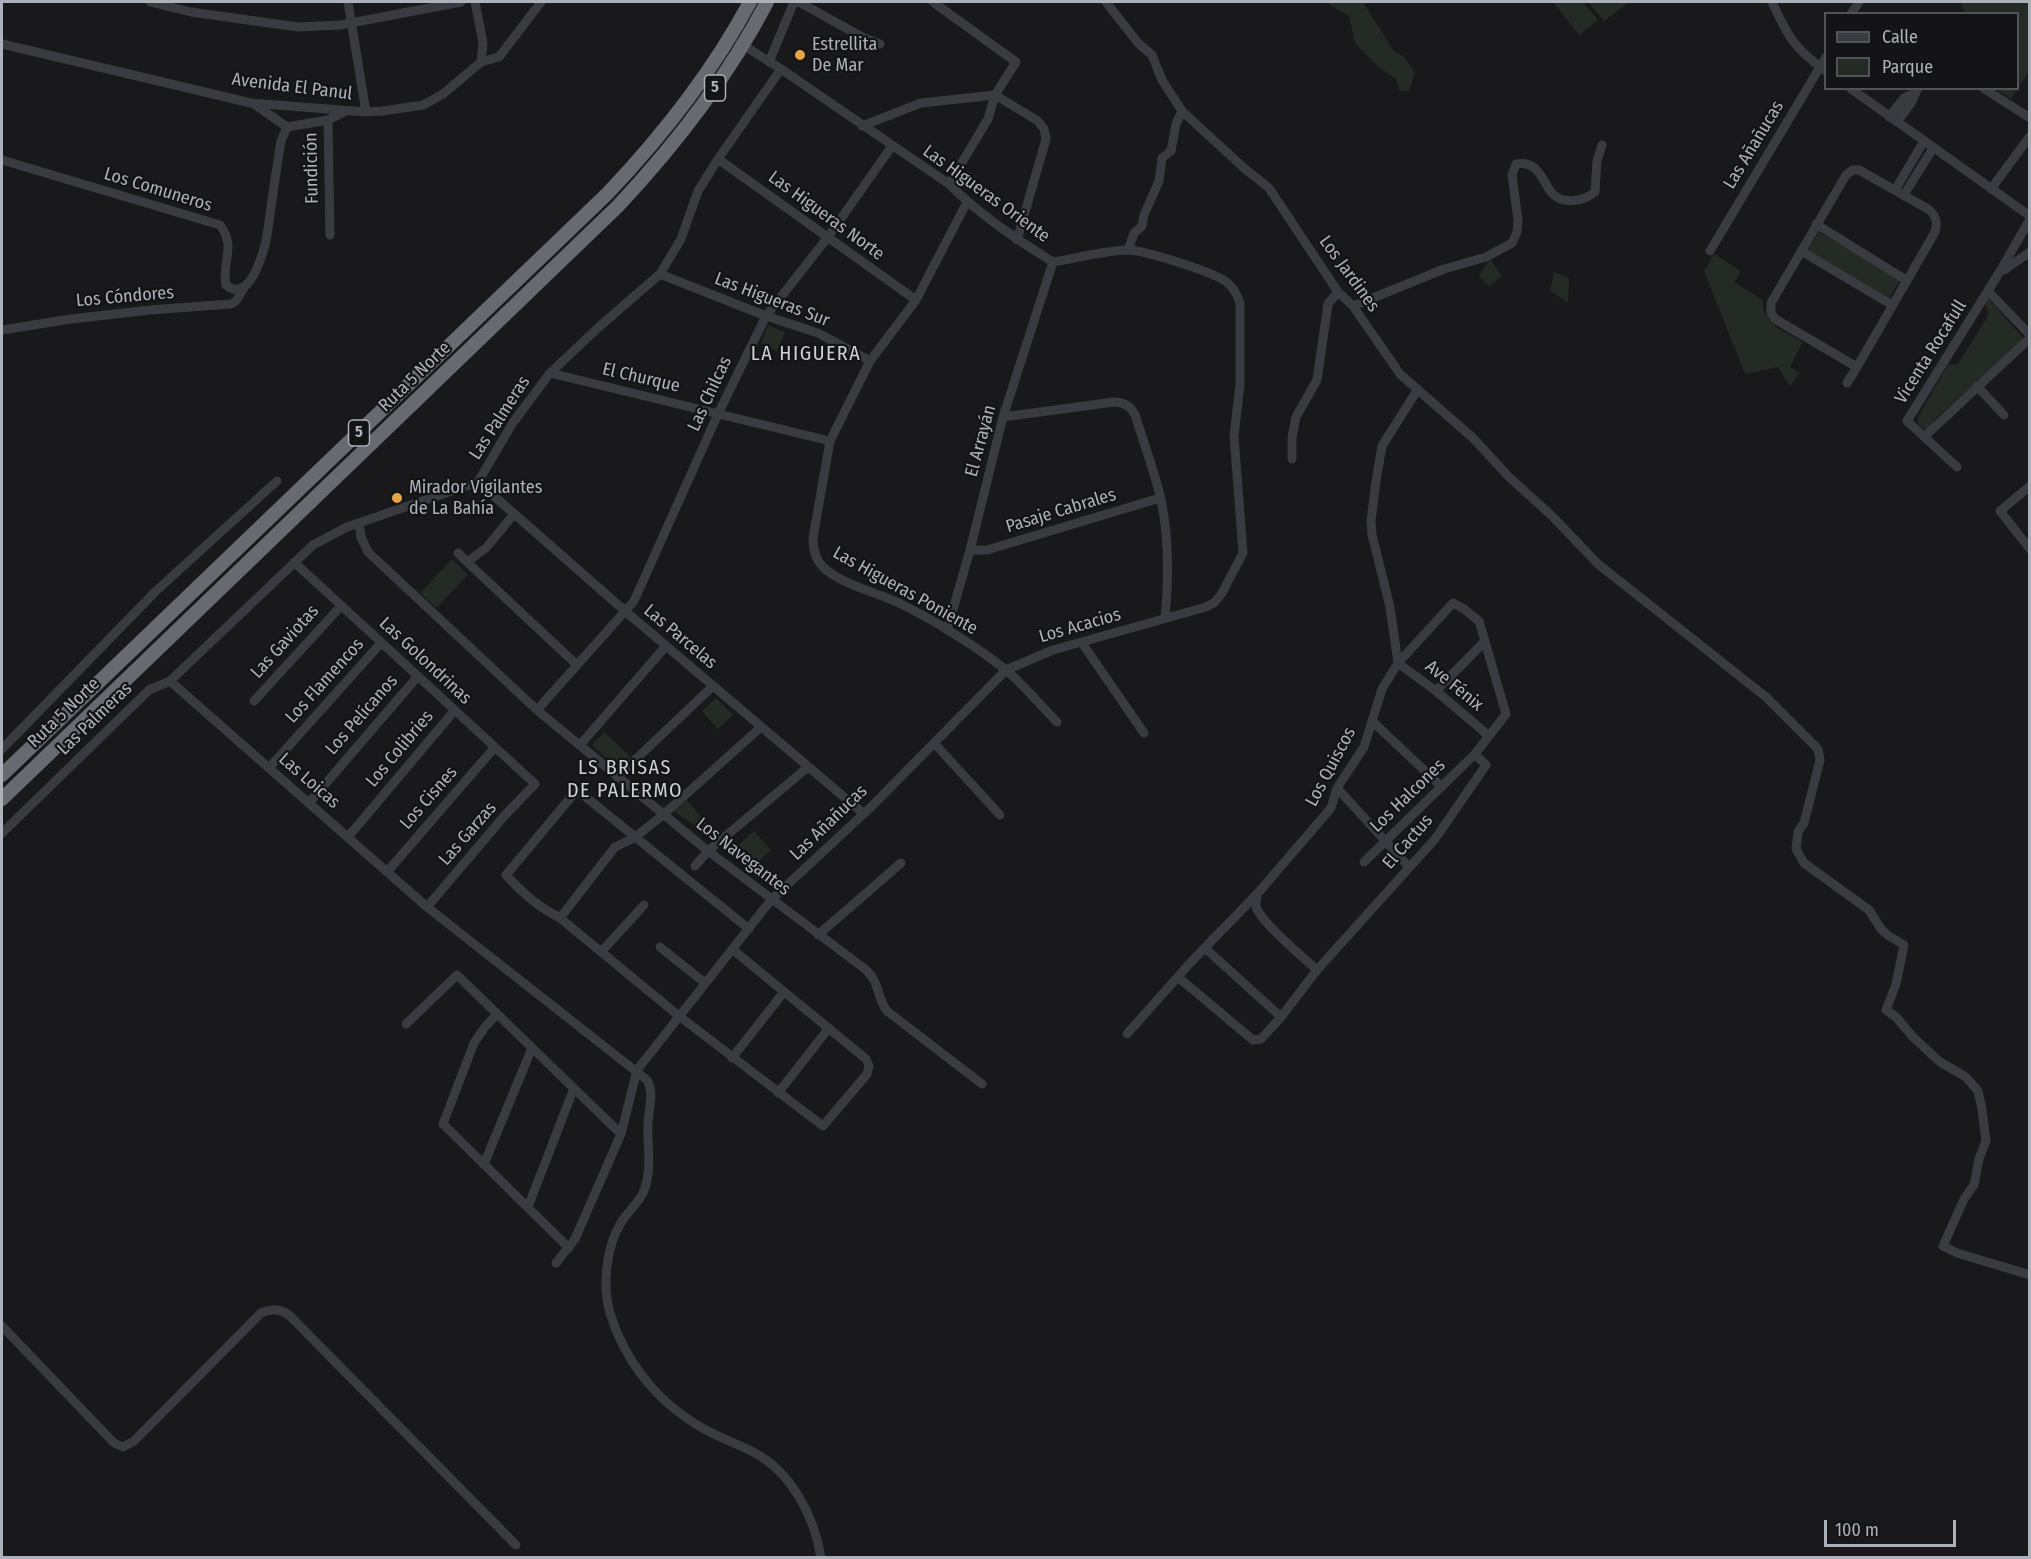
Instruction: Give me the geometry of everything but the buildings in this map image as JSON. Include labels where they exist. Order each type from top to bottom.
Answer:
[{"type":"highway","name":"Ruta 5 Norte","points":[[2,775],[608,193],[666,129],[702,81],[750,2]]},
{"type":"highway","name":"Ruta 5 Norte","points":[[2,799],[618,206],[685,129],[743,45],[767,2]]},
{"type":"street","points":[[150,2],[191,12],[285,26],[326,26],[461,2]]},
{"type":"street","points":[[348,2],[366,112]]},
{"type":"street","points":[[475,2],[483,43],[481,62]]},
{"type":"street","name":"Avenida El Panul","points":[[2,44],[252,103],[366,112],[410,107],[433,100],[443,94],[481,62],[499,57],[540,2]]},
{"type":"street","points":[[769,62],[794,2]]},
{"type":"street","points":[[799,2],[862,38],[880,44]]},
{"type":"street","points":[[933,2],[1016,62],[995,95],[988,119],[949,184]]},
{"type":"street","name":"Los Jardines","points":[[1106,2],[1138,43],[1152,55],[1162,80],[1182,111],[1269,188],[1338,292],[1353,306],[1400,374],[1474,439],[1509,477],[1599,564],[1767,697],[1818,749],[1820,760],[1804,823],[1798,832],[1796,849],[1804,863],[1869,910],[1881,929],[1904,945],[1896,984],[1886,1010],[1896,1017],[1913,1037],[1940,1062],[1966,1077],[1978,1091],[1986,1141],[1978,1159],[1974,1185],[1964,1199],[1943,1246],[1957,1253],[2030,1275]]},
{"type":"street","points":[[1772,2],[1795,47],[1822,69]]},
{"type":"street","name":"Las Higueras Oriente","points":[[730,38],[781,69],[949,184],[967,202],[1017,240],[1053,262],[1128,250],[1183,264],[1218,277],[1232,287],[1240,303],[1240,385],[1234,436],[1243,553],[1215,602],[1206,607],[1166,618]]},
{"type":"street","name":"Las Palmeras","points":[[2,833],[149,690],[170,681],[294,562],[324,539],[359,523],[478,482],[512,424],[550,373],[660,274],[681,239],[698,192],[718,159],[781,69]]},
{"type":"street","name":"Las Añañucas","points":[[1710,251],[1822,69]]},
{"type":"street","points":[[1853,90],[2030,218]]},
{"type":"street","points":[[1986,90],[2030,118]]},
{"type":"street","points":[[1893,119],[1911,103],[1916,91]]},
{"type":"street","points":[[862,126],[921,103],[995,95],[1038,121],[1046,132],[1046,139],[1017,240]]},
{"type":"street","points":[[252,103],[286,127],[328,120]]},
{"type":"street","name":"Fundición","points":[[330,235],[328,120],[345,111]]},
{"type":"street","points":[[1128,250],[1134,233],[1142,226],[1144,215],[1159,181],[1162,158],[1171,151],[1176,124],[1182,111]]},
{"type":"street","points":[[244,288],[249,283],[264,252],[281,141],[286,127]]},
{"type":"street","points":[[1991,189],[2030,136]]},
{"type":"street","points":[[1894,190],[1924,141]]},
{"type":"street","points":[[1353,306],[1444,269],[1486,257],[1512,243],[1517,232],[1518,220],[1512,175],[1516,164],[1523,163],[1537,171],[1544,178],[1552,193],[1560,199],[1571,201],[1588,197],[1595,192],[1597,161],[1602,145]]},
{"type":"street","name":"Las Chilcas","points":[[537,710],[634,601],[718,414],[766,316],[828,237],[892,146]]},
{"type":"street","points":[[1904,195],[1933,148]]},
{"type":"street","name":"Las Higueras Norte","points":[[718,159],[916,300]]},
{"type":"street","name":"Los Comuneros","points":[[2,160],[220,225],[228,236],[229,249],[224,276],[226,285],[231,290],[244,288]]},
{"type":"street","points":[[1847,383],[1857,367],[1906,280],[1935,232],[1937,223],[1931,211],[1859,170],[1850,171],[1816,224],[1771,303],[1771,313],[1775,319],[1857,367]]},
{"type":"street","name":"Las Higueras Poniente","points":[[967,202],[916,300],[870,361],[830,441],[813,538],[814,549],[824,568],[848,582],[901,604],[947,630],[1006,670],[1057,722]]},
{"type":"street","name":"Vicenta Rocafull","points":[[1957,467],[1907,421],[1999,273],[2030,218]]},
{"type":"street","points":[[1816,224],[1906,280]]},
{"type":"street","points":[[1801,251],[1892,305]]},
{"type":"street","name":"Vicenta Rocafull","points":[[1999,273],[2030,252]]},
{"type":"street","name":"El Arrayán","points":[[947,630],[1004,417],[1053,262]]},
{"type":"street","name":"Las Higueras Sur","points":[[660,274],[766,316],[818,333],[870,361]]},
{"type":"street","name":"Los Cóndores","points":[[2,330],[71,319],[231,304],[239,298],[244,288]]},
{"type":"street","points":[[1924,437],[2030,336],[1988,291]]},
{"type":"street","points":[[1292,459],[1292,438],[1296,417],[1317,380],[1328,304],[1338,292]]},
{"type":"street","name":"El Churque","points":[[550,373],[830,441]]},
{"type":"street","points":[[1977,386],[2004,415]]},
{"type":"street","points":[[1398,663],[1390,607],[1372,535],[1371,521],[1382,446],[1418,389]]},
{"type":"street","points":[[1004,417],[1114,402],[1128,405],[1135,415],[1160,498],[1168,554],[1166,618]]},
{"type":"street","points":[[2,749],[156,591],[277,481]]},
{"type":"street","name":"Las Parcelas","points":[[478,482],[625,611],[864,814]]},
{"type":"street","points":[[2030,486],[2000,511],[2030,549]]},
{"type":"street","name":"Pasaje Cabrales","points":[[970,550],[987,550],[1160,498]]},
{"type":"street","points":[[467,562],[486,548],[514,514]]},
{"type":"street","name":"Los Navegantes","points":[[359,523],[361,537],[368,552],[537,710],[708,851],[870,973],[877,983],[881,1002],[887,1011],[982,1084]]},
{"type":"street","points":[[458,553],[577,665]]},
{"type":"street","name":"Las Golondrinas","points":[[294,562],[535,783]]},
{"type":"street","name":"Los Quiscos","points":[[1127,1034],[1258,893],[1331,808],[1337,788],[1364,747],[1382,689],[1398,663],[1453,603],[1479,621],[1485,641]]},
{"type":"street","name":"Las Gaviotas","points":[[254,701],[341,606]]},
{"type":"street","name":"Los Acacios","points":[[1006,670],[1040,655],[1166,618]]},
{"type":"street","points":[[1436,691],[1485,641],[1506,714],[1474,754]]},
{"type":"street","name":"Los Flamencos","points":[[269,768],[381,643]]},
{"type":"street","points":[[1082,643],[1144,733]]},
{"type":"street","points":[[580,746],[666,646]]},
{"type":"street","name":"Ave Fénix","points":[[1398,663],[1436,691],[1488,735]]},
{"type":"street","name":"Las Añañucas","points":[[556,1263],[575,1239],[621,1134],[637,1070],[771,900],[864,814],[1006,670]]},
{"type":"street","name":"Los Pelícanos","points":[[309,803],[418,676]]},
{"type":"street","name":"Las Loicas","points":[[170,681],[427,907],[637,1070]]},
{"type":"street","points":[[617,777],[713,686]]},
{"type":"street","name":"Los Colibries","points":[[348,837],[455,710]]},
{"type":"street","points":[[1372,721],[1442,787]]},
{"type":"street","points":[[560,918],[615,847],[634,838],[663,815],[761,727]]},
{"type":"street","points":[[934,743],[1000,815]]},
{"type":"street","name":"Los Cisnes","points":[[387,872],[495,747]]},
{"type":"street","name":"Los Halcones","points":[[1364,862],[1474,754]]},
{"type":"street","name":"El Cactus","points":[[1179,978],[1253,1040],[1261,1039],[1317,970],[1435,839],[1486,765],[1474,754]]},
{"type":"street","points":[[695,866],[708,851],[808,767]]},
{"type":"street","name":"Las Garzas","points":[[427,907],[535,783]]},
{"type":"street","points":[[1337,788],[1409,867]]},
{"type":"street","points":[[732,949],[866,1059],[869,1070],[865,1078],[823,1126],[732,1058],[560,918],[543,910],[523,894],[506,874],[577,790],[748,929]]},
{"type":"street","points":[[818,935],[900,863]]},
{"type":"street","points":[[1258,893],[1255,902],[1257,909],[1268,923],[1317,970]]},
{"type":"street","points":[[602,951],[644,905]]},
{"type":"street","points":[[660,947],[705,984]]},
{"type":"street","points":[[1205,948],[1281,1017]]},
{"type":"street","points":[[406,1024],[457,975],[621,1134]]},
{"type":"street","points":[[732,1058],[784,992]]},
{"type":"street","points":[[497,1014],[484,1027],[474,1043],[443,1124],[569,1248]]},
{"type":"street","points":[[778,1094],[829,1028]]},
{"type":"street","points":[[484,1164],[532,1048]]},
{"type":"street","points":[[637,1070],[647,1080],[651,1089],[648,1130],[650,1167],[644,1191],[619,1225],[611,1249],[606,1299],[615,1328],[637,1369],[668,1404],[709,1432],[757,1453],[783,1476],[810,1517],[821,1557]]},
{"type":"street","points":[[528,1207],[574,1088]]},
{"type":"street","points":[[2,1326],[114,1443],[123,1447],[134,1442],[261,1313],[271,1309],[281,1310],[289,1315],[516,1545]]},
{"type":"green space","points":[[1328,2],[1363,2],[1394,51],[1403,56],[1415,73],[1409,91],[1400,91],[1396,79],[1378,67],[1355,43],[1349,16]]},
{"type":"green space","points":[[1553,2],[1583,2],[1598,20],[1579,35]]},
{"type":"green space","points":[[1588,2],[1630,2],[1604,21]]},
{"type":"green space","points":[[1961,2],[2029,2],[2029,71],[2019,87],[2019,12],[1965,12]]},
{"type":"green space","points":[[1997,90],[2017,90],[2011,99]]},
{"type":"green space","points":[[1819,232],[1900,280],[1889,299],[1807,251]]},
{"type":"green space","points":[[1714,254],[1741,271],[1734,282],[1763,300],[1763,308],[1770,321],[1782,331],[1803,342],[1790,367],[1800,373],[1790,386],[1778,367],[1745,374],[1704,271]]},
{"type":"green space","points":[[1490,259],[1502,276],[1489,286],[1479,276]]},
{"type":"green space","points":[[1554,272],[1569,278],[1568,302],[1550,291]]},
{"type":"green space","points":[[1988,298],[2024,339],[1933,421],[1935,423],[1927,431],[1918,424],[1918,417],[1948,365],[1958,364],[1989,314],[1985,303]]},
{"type":"green space","points":[[768,325],[785,332],[777,351],[761,343]]},
{"type":"green space","points":[[452,559],[468,575],[436,608],[420,593]]},
{"type":"green space","points":[[716,698],[733,715],[718,729],[702,711]]},
{"type":"green space","points":[[604,732],[630,756],[618,769],[592,745]]},
{"type":"green space","points":[[687,800],[715,833],[711,837],[674,811]]},
{"type":"green space","points":[[754,831],[771,850],[749,870],[732,851]]},
{"type":"place","name":"Estrellita De Mar","points":[[800,55]]},
{"type":"place","name":"Mirador Vigilantes de La Bahía","points":[[397,498]]},
{"type":"district","name":"LA HIGUERA","points":[[806,354]]},
{"type":"district","name":"LS BRISAS DE PALERMO","points":[[625,780]]}]
